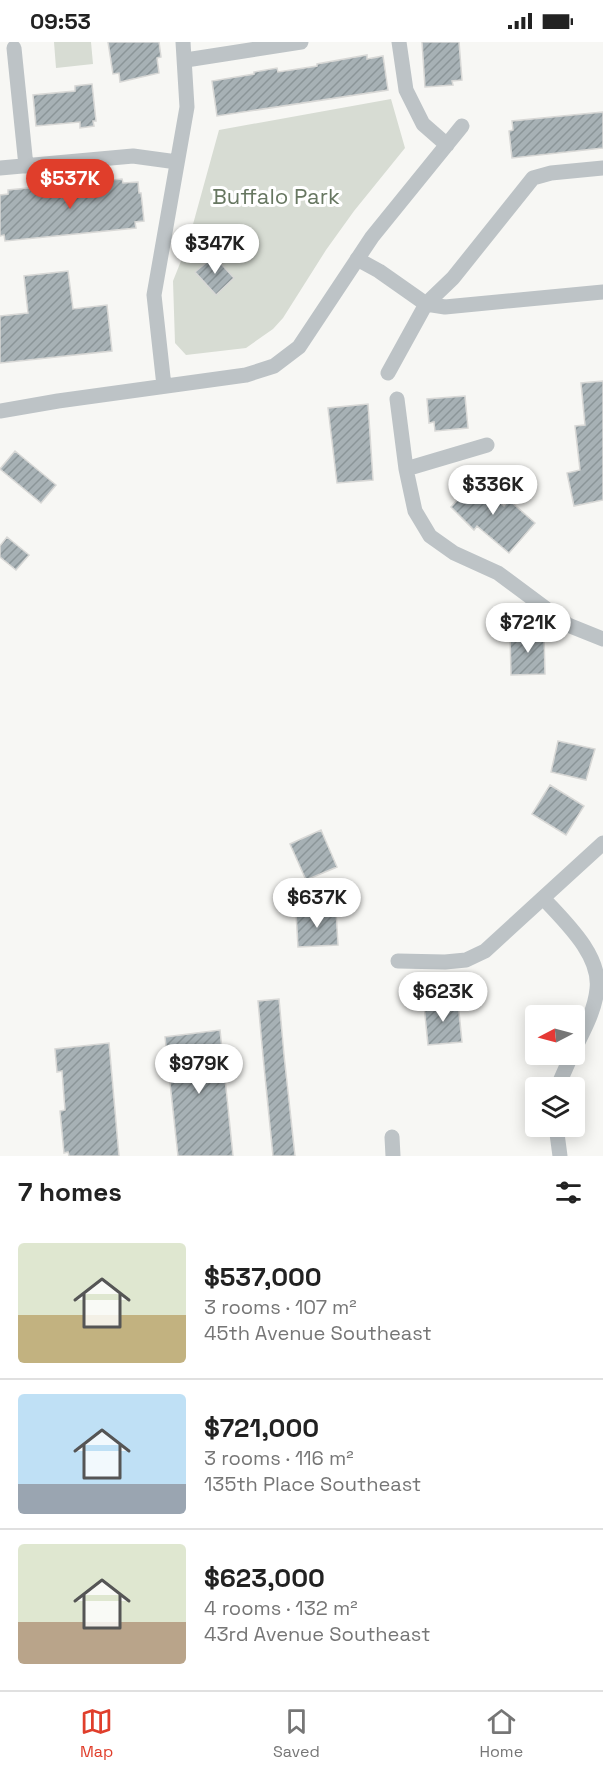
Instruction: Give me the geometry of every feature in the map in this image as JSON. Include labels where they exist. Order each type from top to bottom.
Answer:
[{"type":"street","points":[[164,386],[154,295],[187,107],[186,60],[183,42]]},
{"type":"street","points":[[186,60],[301,42]]},
{"type":"street","points":[[399,42],[406,90],[423,124],[447,145]]},
{"type":"street","points":[[14,48],[26,166]]},
{"type":"street","points":[[0,411],[58,400],[246,375],[274,366],[299,347],[357,259],[393,210],[462,126]]},
{"type":"street","points":[[0,168],[134,156],[177,162]]},
{"type":"street","points":[[388,373],[426,304],[453,278],[533,178],[551,173],[603,168]]},
{"type":"street","points":[[357,259],[379,271],[426,304],[445,307],[603,291]]},
{"type":"street","points":[[397,399],[414,511],[430,536],[454,553],[498,573],[568,625],[603,639]]},
{"type":"street","points":[[406,469],[487,445]]},
{"type":"street","points":[[398,961],[466,960],[485,951],[603,843]]},
{"type":"street","points":[[544,899],[581,940],[595,972],[598,987],[585,1027]]},
{"type":"street","points":[[392,1137],[393,1156]]},
{"type":"street","points":[[557,1137],[560,1156]]},
{"type":"green space","points":[[54,42],[91,42],[93,64],[56,68]]},
{"type":"green space","name":"Buffalo Park","points":[[391,99],[405,148],[326,250],[283,318],[273,329],[246,348],[186,355],[175,343],[173,281],[187,246],[219,130]]},
{"type":"building","points":[[108,42],[159,42],[161,57],[157,58],[159,73],[120,82],[119,73],[113,74]]},
{"type":"building","points":[[422,42],[459,42],[462,80],[452,81],[453,85],[425,87]]},
{"type":"building","points":[[367,55],[367,59],[383,56],[388,90],[217,116],[212,81],[277,68],[278,72],[317,66],[317,64]]},
{"type":"building","points":[[92,84],[96,121],[93,121],[94,126],[80,128],[80,122],[36,126],[33,95],[75,91],[75,86]]},
{"type":"building","points":[[603,112],[603,148],[512,158],[509,131],[513,130],[512,121]]},
{"type":"building","points":[[122,179],[123,183],[138,182],[144,221],[135,222],[136,228],[5,241],[4,235],[0,236],[0,195],[8,194],[8,190]]},
{"type":"building","points":[[214,256],[234,278],[216,295],[195,272]]},
{"type":"building","points":[[68,271],[73,309],[107,305],[112,351],[0,363],[0,316],[28,313],[24,276]]},
{"type":"building","points":[[603,381],[603,500],[574,506],[567,473],[580,470],[575,426],[585,425],[581,383]]},
{"type":"building","points":[[465,396],[468,428],[435,431],[434,422],[429,423],[427,399]]},
{"type":"building","points":[[368,404],[373,480],[337,483],[328,408]]},
{"type":"building","points":[[15,451],[56,485],[41,503],[0,469]]},
{"type":"building","points":[[475,480],[504,506],[509,500],[535,523],[509,553],[477,526],[474,530],[451,507]]},
{"type":"building","points":[[7,537],[29,555],[16,570],[0,557],[0,546]]},
{"type":"building","points":[[544,634],[545,674],[511,675],[510,635]]},
{"type":"building","points":[[558,741],[595,749],[586,780],[551,772]]},
{"type":"building","points":[[550,785],[584,806],[566,835],[532,814]]},
{"type":"building","points":[[321,830],[337,867],[306,880],[290,844]]},
{"type":"building","points":[[336,911],[338,945],[298,947],[296,913]]},
{"type":"building","points":[[279,999],[295,1156],[273,1156],[258,1001]]},
{"type":"building","points":[[458,1002],[462,1042],[428,1045],[424,1005]]},
{"type":"building","points":[[220,1030],[233,1156],[178,1156],[165,1037]]},
{"type":"building","points":[[109,1043],[119,1156],[69,1156],[68,1152],[64,1153],[60,1111],[65,1110],[62,1071],[57,1072],[55,1049]]}]
